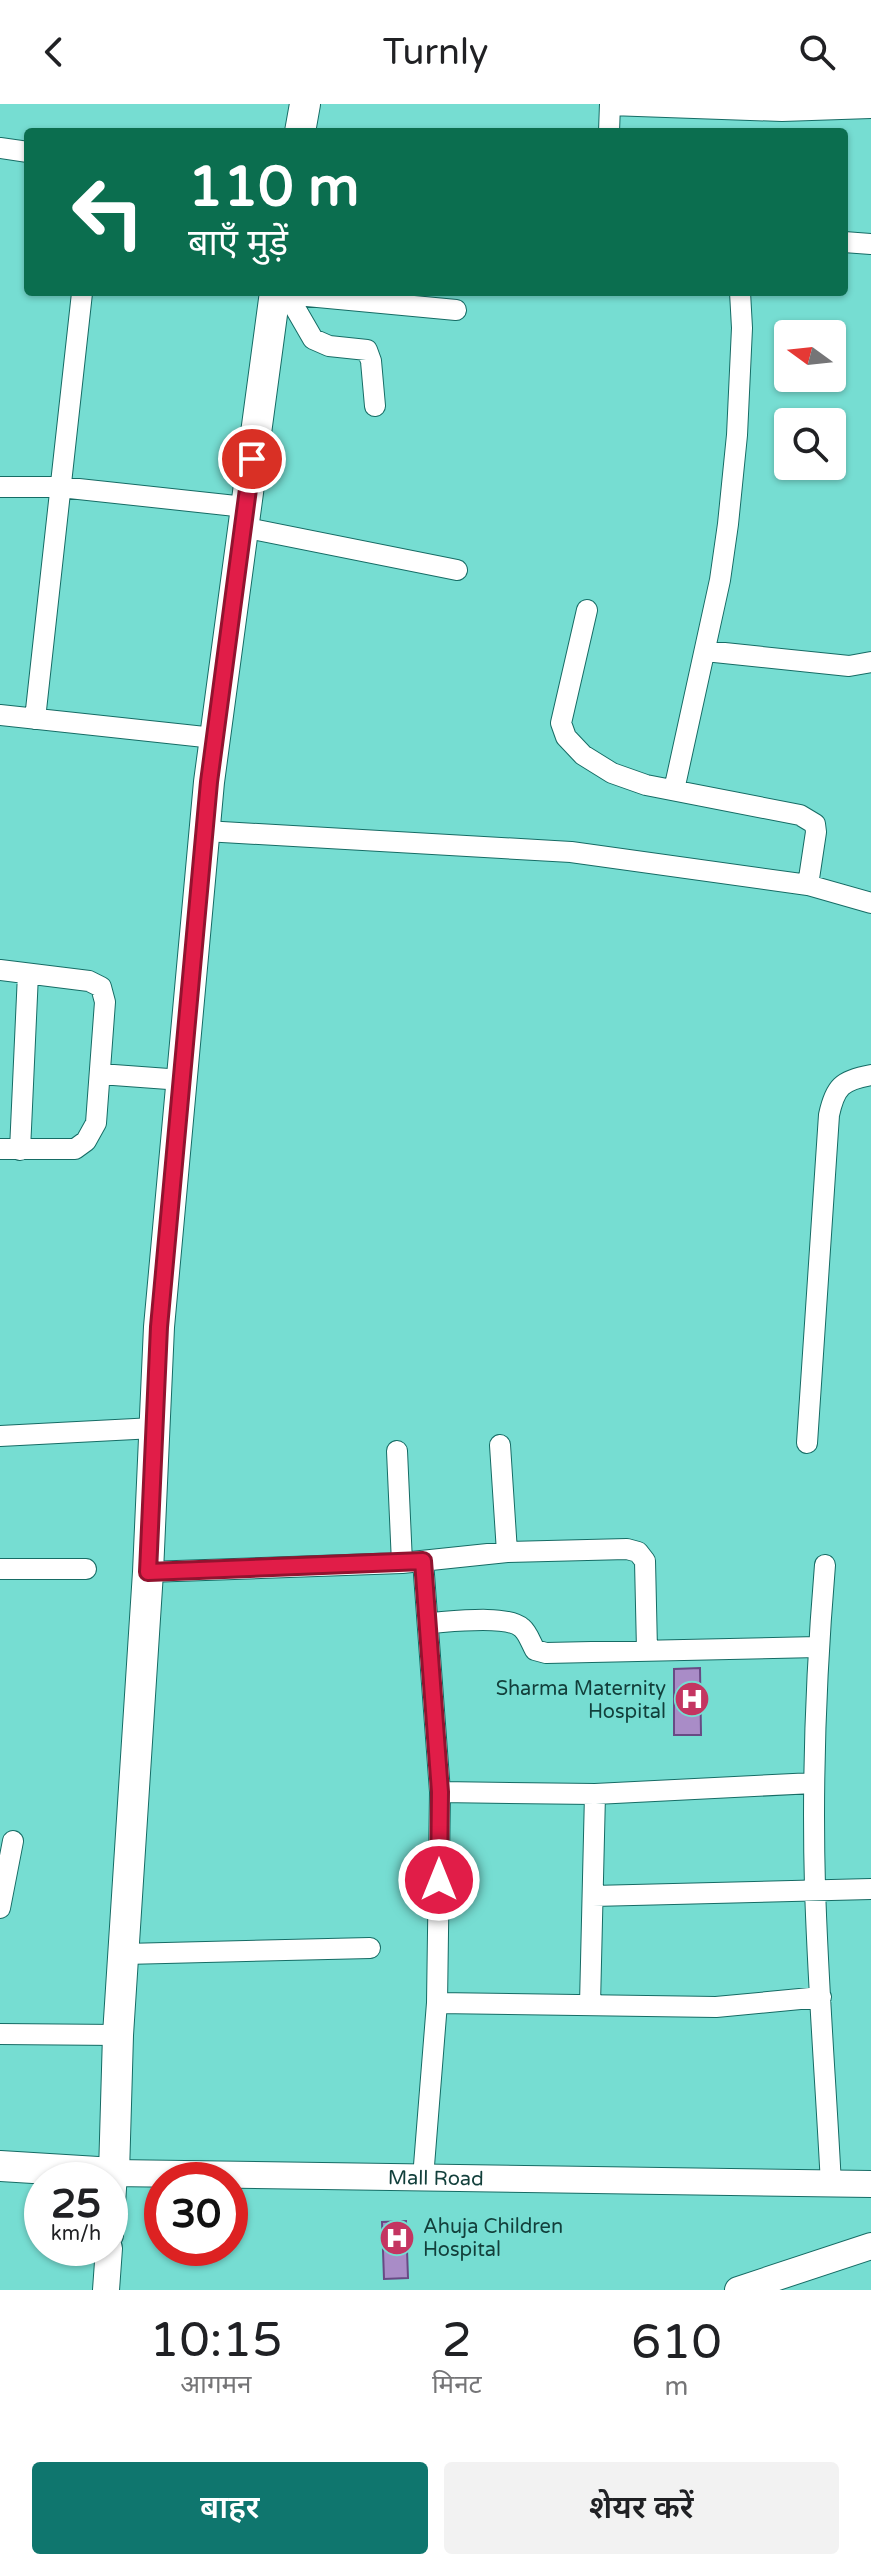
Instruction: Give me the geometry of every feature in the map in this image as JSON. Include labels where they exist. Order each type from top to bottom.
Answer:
[{"type":"highway","points":[[114,2162],[118,2035],[148,1572],[159,1327],[214,738],[279,296]]},
{"type":"highway","name":"Mall Road","points":[[0,2166],[24,2167]]},
{"type":"main road","name":"Mall Road","points":[[128,2173],[871,2184]]},
{"type":"main road","points":[[738,2290],[871,2246]]},
{"type":"main road","points":[[106,2290],[108,2266]]},
{"type":"street","points":[[609,128],[610,104],[782,111],[871,108]]},
{"type":"street","points":[[0,148],[24,151]]},
{"type":"street","points":[[848,242],[871,244]]},
{"type":"street","points":[[35,719],[82,296]]},
{"type":"street","points":[[281,296],[313,339],[329,346],[367,350],[371,361],[375,406]]},
{"type":"street","points":[[310,296],[456,310]]},
{"type":"street","points":[[674,790],[720,580],[737,435],[742,328],[740,296]]},
{"type":"street","points":[[0,487],[60,487],[244,517],[457,570]]},
{"type":"street","points":[[587,610],[564,704],[561,723],[566,737],[583,755],[605,770],[646,785],[785,811],[809,819],[815,824],[816,832],[808,885]]},
{"type":"street","points":[[705,651],[849,666],[871,662]]},
{"type":"street","points":[[0,715],[214,738]]},
{"type":"street","points":[[205,831],[571,852],[808,885],[871,903]]},
{"type":"street","points":[[0,970],[89,981],[101,987],[105,1002],[96,1123],[86,1141],[75,1149],[10,1150],[28,974]]},
{"type":"street","points":[[100,1074],[182,1080]]},
{"type":"street","points":[[807,1443],[829,1115],[838,1088],[848,1081],[871,1075]]},
{"type":"street","points":[[0,1436],[154,1428]]},
{"type":"street","points":[[500,1445],[507,1552]]},
{"type":"street","points":[[397,1451],[402,1563]]},
{"type":"street","points":[[148,1572],[402,1563],[507,1552],[627,1549],[638,1552],[645,1561],[647,1650]]},
{"type":"street","points":[[423,1561],[440,1792],[437,2003],[423,2178]]},
{"type":"street","points":[[825,1565],[818,1647],[815,1889],[831,2185]]},
{"type":"street","points":[[0,1569],[86,1569]]},
{"type":"street","points":[[428,1623],[512,1623],[522,1628],[535,1650],[546,1653],[818,1647]]},
{"type":"street","points":[[440,1792],[595,1794],[814,1783]]},
{"type":"street","points":[[590,2004],[595,1794]]},
{"type":"street","points":[[0,1908],[13,1841]]},
{"type":"street","points":[[593,1896],[871,1889]]},
{"type":"street","points":[[125,1954],[370,1948]]},
{"type":"street","points":[[437,2003],[716,2007],[821,1997]]},
{"type":"street","points":[[0,2034],[118,2035]]},
{"type":"building","points":[[700,1668],[701,1735],[674,1735],[674,1669]]},
{"type":"building","points":[[406,2221],[408,2278],[384,2279],[382,2222]]},
{"type":"place","name":"Sharma Maternity Hospital","points":[[692,1699]]},
{"type":"place","name":"Ahuja Children Hospital","points":[[397,2238]]},
{"type":"route","points":[[252,459],[209,782],[159,1327],[148,1572],[423,1561],[440,1792],[439,1880]]}]
